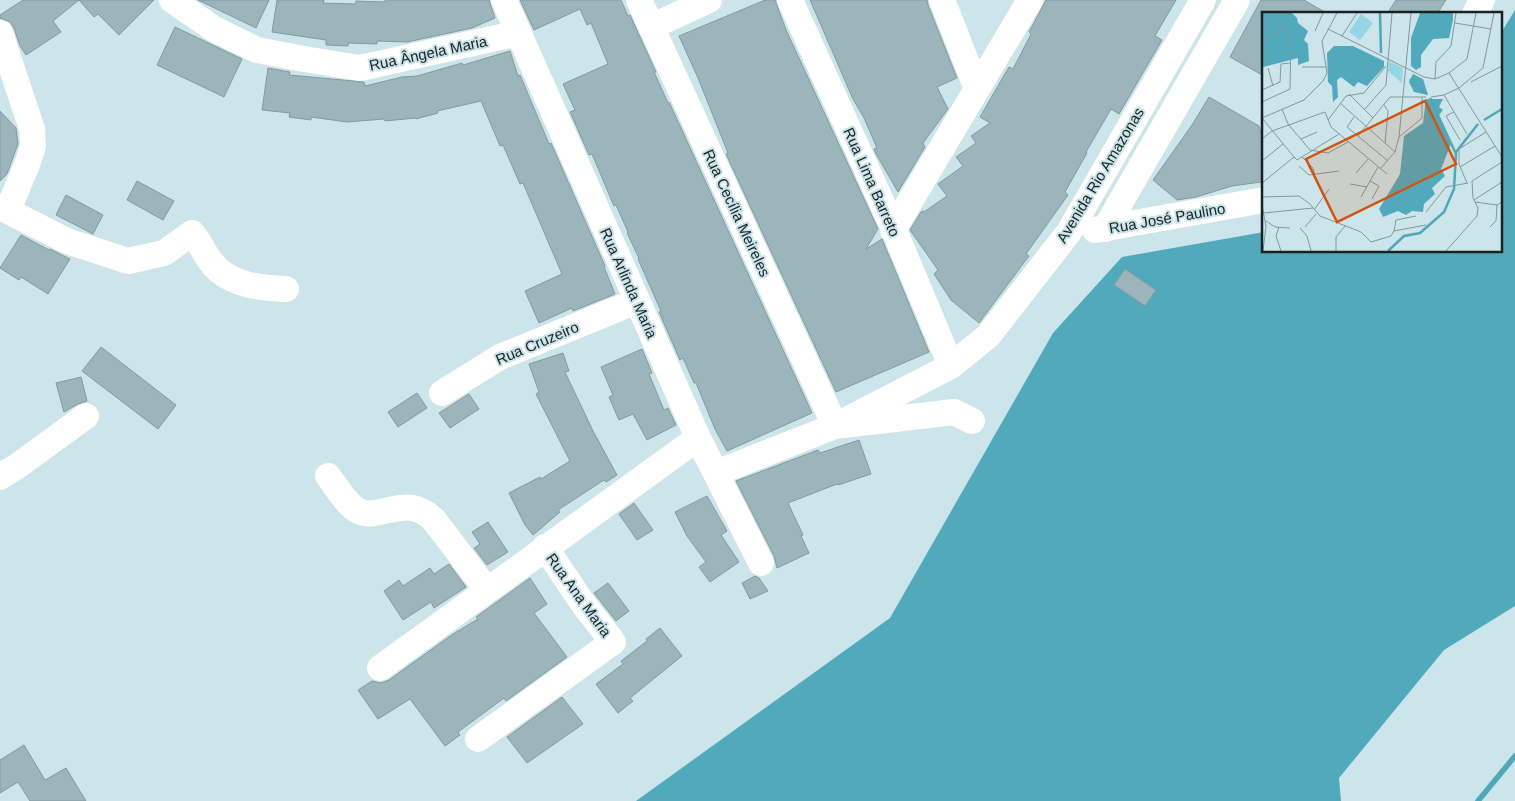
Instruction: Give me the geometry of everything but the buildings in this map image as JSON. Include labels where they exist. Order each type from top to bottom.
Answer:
[{"type":"street","name":"Rua Ângela Maria","points":[[172,0],[214,29],[256,50],[304,60],[360,68],[519,33]]},
{"type":"street","name":"Rua Arlinda Maria","points":[[504,0],[698,438],[761,563]]},
{"type":"street","name":"Rua Cecília Meireles","points":[[639,0],[835,426]]},
{"type":"street","points":[[651,27],[709,0]]},
{"type":"street","name":"Rua Lima Barreto","points":[[790,0],[893,230],[951,366]]},
{"type":"street","points":[[942,0],[977,89]]},
{"type":"street","points":[[893,230],[1030,0]]},
{"type":"street","name":"Avenida Rio Amazonas","points":[[716,472],[835,426],[951,366],[988,336],[1069,232],[1202,0]]},
{"type":"street","name":"Avenida Rio Amazonas","points":[[1105,229],[1237,0]]},
{"type":"street","points":[[1476,12],[1482,0]]},
{"type":"street","points":[[0,33],[32,129],[33,146],[28,162],[4,209],[67,241],[128,261],[164,252],[192,233],[203,247],[211,262],[224,276],[260,288],[286,289]]},
{"type":"street","name":"Rua José Paulino","points":[[1069,232],[1105,229],[1262,200]]},
{"type":"street","name":"Rua Cruzeiro","points":[[442,393],[500,357],[637,302]]},
{"type":"street","points":[[835,426],[954,412],[972,421]]},
{"type":"street","points":[[0,477],[86,416]]},
{"type":"street","points":[[380,668],[698,438]]},
{"type":"street","points":[[328,476],[349,504],[356,510],[378,512],[406,506],[426,513],[434,520],[487,590]]},
{"type":"street","name":"Rua Ana Maria","points":[[478,739],[613,642],[584,605],[545,547]]},
{"type":"shaded area","points":[[1515,10],[1515,606],[1444,650],[1339,778],[1341,801],[636,801],[890,618],[1053,333],[1122,257],[1262,232],[1262,252],[1502,252],[1502,31]]},
{"type":"waterway","points":[[1478,801],[1515,756]]}]
